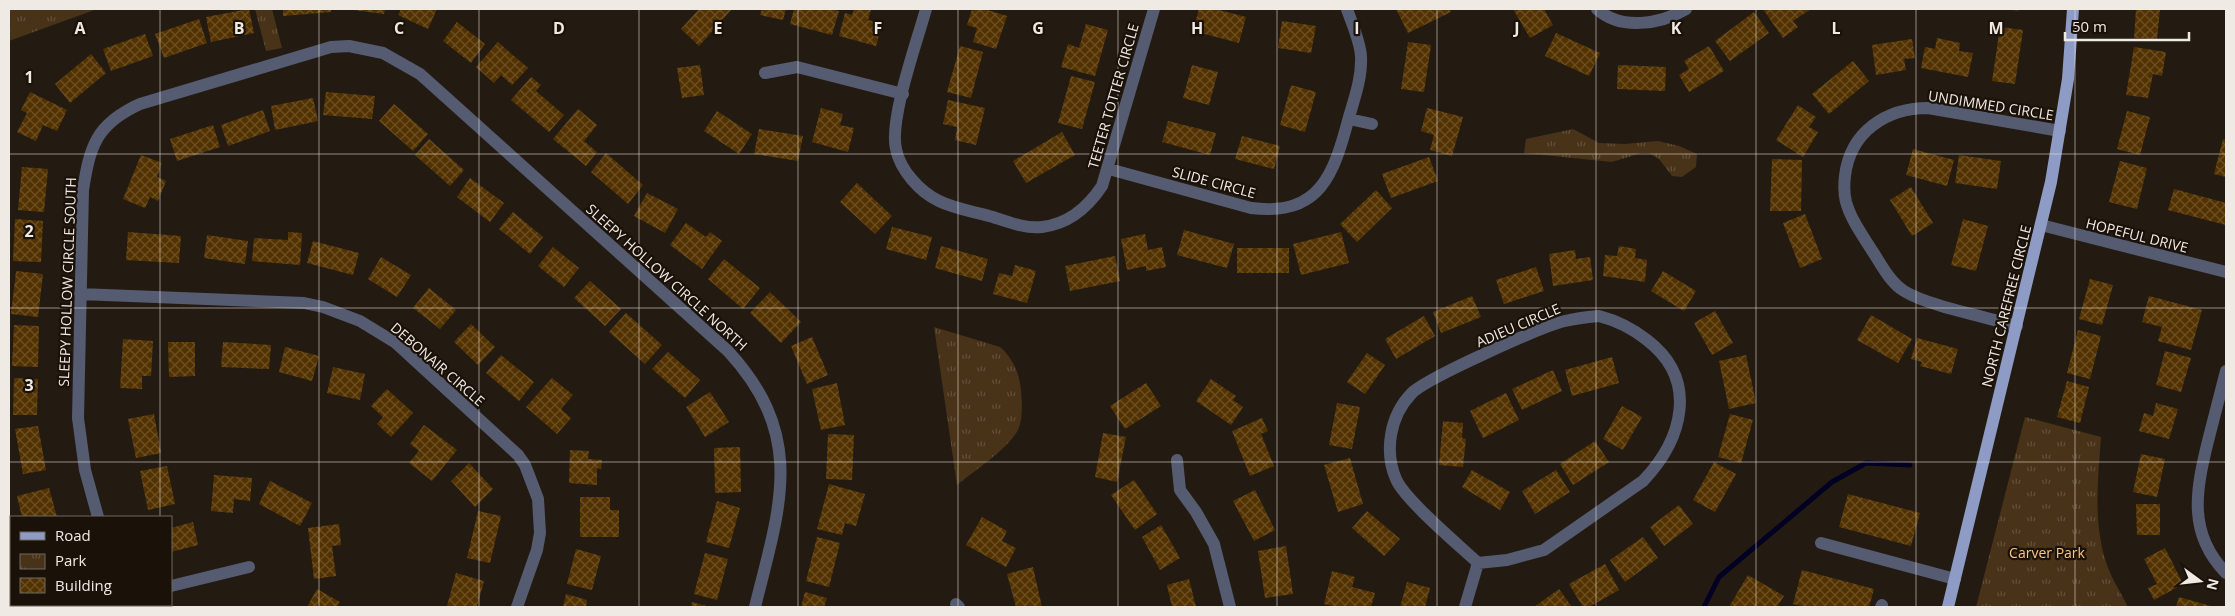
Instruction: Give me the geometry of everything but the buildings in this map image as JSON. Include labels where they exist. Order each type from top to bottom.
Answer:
[{"type":"main road","name":"NORTH CAREFREE CIRCLE","points":[[1948,607],[2041,225],[2060,131],[2068,79],[2073,9]]},
{"type":"street","name":"TEETER TOTTER CIRCLE","points":[[926,9],[896,118],[896,151],[911,178],[921,189],[938,201],[1020,225],[1041,228],[1058,223],[1081,210],[1093,200],[1102,186],[1109,168],[1154,9]]},
{"type":"street","name":"SLIDE CIRCLE","points":[[1109,168],[1251,208],[1271,211],[1287,208],[1302,202],[1318,189],[1332,173],[1338,159],[1360,72],[1361,55],[1346,9]]},
{"type":"street","points":[[1597,9],[1616,20],[1640,23],[1662,20],[1686,9]]},
{"type":"street","name":"SLEEPY HOLLOW CIRCLE SOUTH","points":[[98,516],[85,470],[78,418],[83,190],[88,160],[103,130],[113,119],[140,104],[279,61],[331,47],[349,46],[383,52],[399,60],[420,74],[494,142]]},
{"type":"street","points":[[765,73],[797,67],[903,94]]},
{"type":"street","name":"UNDIMMED CIRCLE","points":[[2017,326],[1915,296],[1893,282],[1853,221],[1848,208],[1844,184],[1846,166],[1853,148],[1863,133],[1878,120],[1894,112],[1911,108],[1928,108],[2060,131]]},
{"type":"street","points":[[1349,118],[1372,124]]},
{"type":"street","name":"SLEEPY HOLLOW CIRCLE NORTH","points":[[494,142],[728,351],[747,372],[759,390],[770,411],[776,431],[781,452],[782,474],[777,520],[755,607]]},
{"type":"street","name":"HOPEFUL DRIVE","points":[[2041,225],[2226,272]]},
{"type":"street","name":"DEBONAIR CIRCLE","points":[[80,294],[304,303],[323,307],[360,321],[396,343],[518,455],[533,482],[538,498],[540,533],[537,550],[517,607]]},
{"type":"street","name":"ADIEU CIRCLE","points":[[1599,316],[1617,320],[1633,329],[1663,354],[1679,382],[1681,399],[1679,417],[1675,433],[1665,452],[1643,481],[1560,541],[1527,556],[1478,563],[1396,481],[1390,460],[1390,443],[1393,424],[1402,405],[1412,392],[1427,382],[1563,321],[1599,316]]},
{"type":"street","points":[[2226,370],[2198,480],[2196,503],[2199,525],[2207,549],[2226,573]]},
{"type":"street","points":[[1177,460],[1180,490],[1214,544],[1230,607]]},
{"type":"street","points":[[1821,543],[1955,579]]},
{"type":"street","points":[[1464,607],[1478,563]]},
{"type":"street","points":[[172,586],[249,567]]},
{"type":"green space","points":[[9,9],[97,9],[9,41]]},
{"type":"green space","points":[[255,9],[272,9],[282,48],[266,51]]},
{"type":"green space","points":[[1573,129],[1599,143],[1625,144],[1658,141],[1679,146],[1697,154],[1696,167],[1682,177],[1672,176],[1659,159],[1649,153],[1641,153],[1612,162],[1524,153],[1526,139]]},
{"type":"green space","points":[[934,327],[1000,347],[1012,362],[1020,385],[1022,411],[1018,430],[999,452],[957,485]]},
{"type":"green space","name":"Carver Park","points":[[2025,417],[2101,437],[2098,500],[2099,532],[2108,568],[2128,607],[1976,607]]},
{"type":"waterway","points":[[1704,607],[1719,577],[1832,482],[1866,463],[1910,465]]}]
